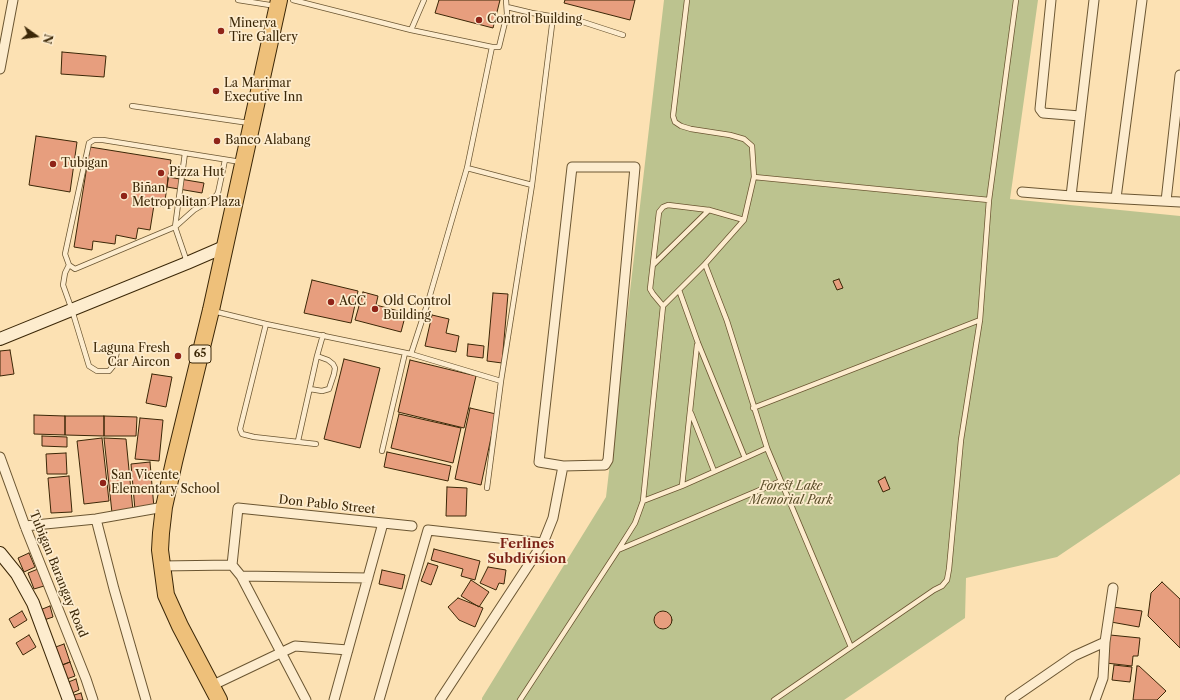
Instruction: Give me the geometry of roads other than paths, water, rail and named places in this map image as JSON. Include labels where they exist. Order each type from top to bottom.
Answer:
[{"type":"highway","name":"65","points":[[219,700],[180,626],[166,595],[160,550],[164,507],[211,310],[278,3]]},
{"type":"street","points":[[0,69],[12,0]]},
{"type":"street","points":[[1051,0],[1040,109],[1043,113],[1080,116]]},
{"type":"street","points":[[1071,196],[1094,0]]},
{"type":"street","points":[[1116,198],[1142,0]]},
{"type":"street","points":[[1166,201],[1180,75]]},
{"type":"street","points":[[572,167],[635,167],[608,460],[605,465],[563,466],[539,462],[572,167]]},
{"type":"street","points":[[1022,192],[1180,202]]},
{"type":"street","points":[[0,339],[224,247]]},
{"type":"street","name":"Tubigan Barangay Road","points":[[0,457],[93,700]]},
{"type":"street","points":[[440,700],[543,543],[553,518],[563,466]]},
{"type":"street","points":[[26,526],[96,518],[164,507]]},
{"type":"street","name":"Don Pablo Street","points":[[232,565],[238,508],[412,526]]},
{"type":"street","points":[[96,518],[114,589],[146,700]]},
{"type":"street","points":[[334,700],[383,523]]},
{"type":"street","points":[[379,700],[428,530],[543,543]]},
{"type":"street","points":[[0,553],[17,574],[33,603],[69,700]]},
{"type":"street","points":[[161,566],[232,565],[241,576],[306,700]]},
{"type":"street","points":[[241,576],[368,578]]},
{"type":"street","points":[[1095,700],[1102,678],[1105,642],[1113,588]]},
{"type":"street","points":[[1010,700],[1074,656],[1105,642]]},
{"type":"street","points":[[211,686],[295,646],[348,650]]},
{"type":"lane","points":[[238,0],[278,3]]},
{"type":"lane","points":[[293,0],[411,30],[492,47],[499,47],[507,14],[506,0]]},
{"type":"lane","points":[[411,30],[424,0]]},
{"type":"lane","points":[[520,700],[635,523],[643,501],[663,306],[705,264],[744,220],[754,177],[752,146],[744,139],[730,135],[704,132],[681,126],[675,122],[673,116],[687,0]]},
{"type":"lane","points":[[774,700],[942,586],[947,580],[961,440],[980,320],[989,200],[1016,0]]},
{"type":"lane","points":[[507,6],[532,13],[580,21],[623,35]]},
{"type":"lane","points":[[487,488],[501,381],[532,185],[553,17]]},
{"type":"lane","points":[[412,354],[467,168],[492,47]]},
{"type":"lane","points":[[132,106],[251,123]]},
{"type":"lane","points":[[225,160],[218,193],[214,198],[194,210],[174,227],[75,269],[69,265],[65,254],[89,143],[94,140],[103,140],[185,154],[225,160],[242,163]]},
{"type":"lane","points":[[185,154],[174,227],[187,263]]},
{"type":"lane","points":[[467,168],[532,185]]},
{"type":"lane","points":[[754,177],[989,200]]},
{"type":"lane","points":[[663,306],[650,289],[659,212],[663,207],[668,205],[708,210],[744,220]]},
{"type":"lane","points":[[654,265],[708,210]]},
{"type":"lane","points":[[705,264],[727,321],[753,408],[767,448],[851,647]]},
{"type":"lane","points":[[69,265],[65,274],[63,285],[72,310],[88,366],[97,371],[109,371],[114,365],[118,347]]},
{"type":"lane","points":[[679,290],[698,343],[745,458]]},
{"type":"lane","points":[[211,310],[266,324],[412,354],[501,381]]},
{"type":"lane","points":[[753,408],[980,320]]},
{"type":"lane","points":[[266,324],[240,429],[242,434],[254,437],[316,444]]},
{"type":"lane","points":[[298,441],[323,335]]},
{"type":"lane","points":[[682,486],[698,343]]},
{"type":"lane","points":[[382,451],[405,353]]},
{"type":"lane","points":[[310,389],[322,391],[329,389],[334,374],[335,368],[333,364],[328,360],[317,356]]},
{"type":"lane","points":[[690,411],[714,471]]},
{"type":"lane","points":[[643,501],[682,486],[767,448]]},
{"type":"lane","points":[[618,550],[782,481]]},
{"type":"place","name":"Control Building","points":[[479,20]]},
{"type":"place","name":"Minerva Tire Gallery","points":[[221,31]]},
{"type":"place","name":"La Marimar Executive Inn","points":[[216,91]]},
{"type":"place","name":"Banco Alabang","points":[[217,141]]},
{"type":"place","name":"Tubigan","points":[[53,164]]},
{"type":"place","name":"Pizza Hut","points":[[161,173]]},
{"type":"place","name":"Biñan Metropolitan Plaza","points":[[124,196]]},
{"type":"place","name":"ACC","points":[[331,302]]},
{"type":"place","name":"Old Control Building","points":[[375,309]]},
{"type":"place","name":"Laguna Fresh Car Aircon","points":[[178,356]]},
{"type":"place","name":"San Vicente Elementary School","points":[[103,483]]},
{"type":"district","name":"Ferlines Subdivision","points":[[527,552]]},
{"type":"park label","name":"Forest Lake Memorial Park","points":[[791,494]]}]
